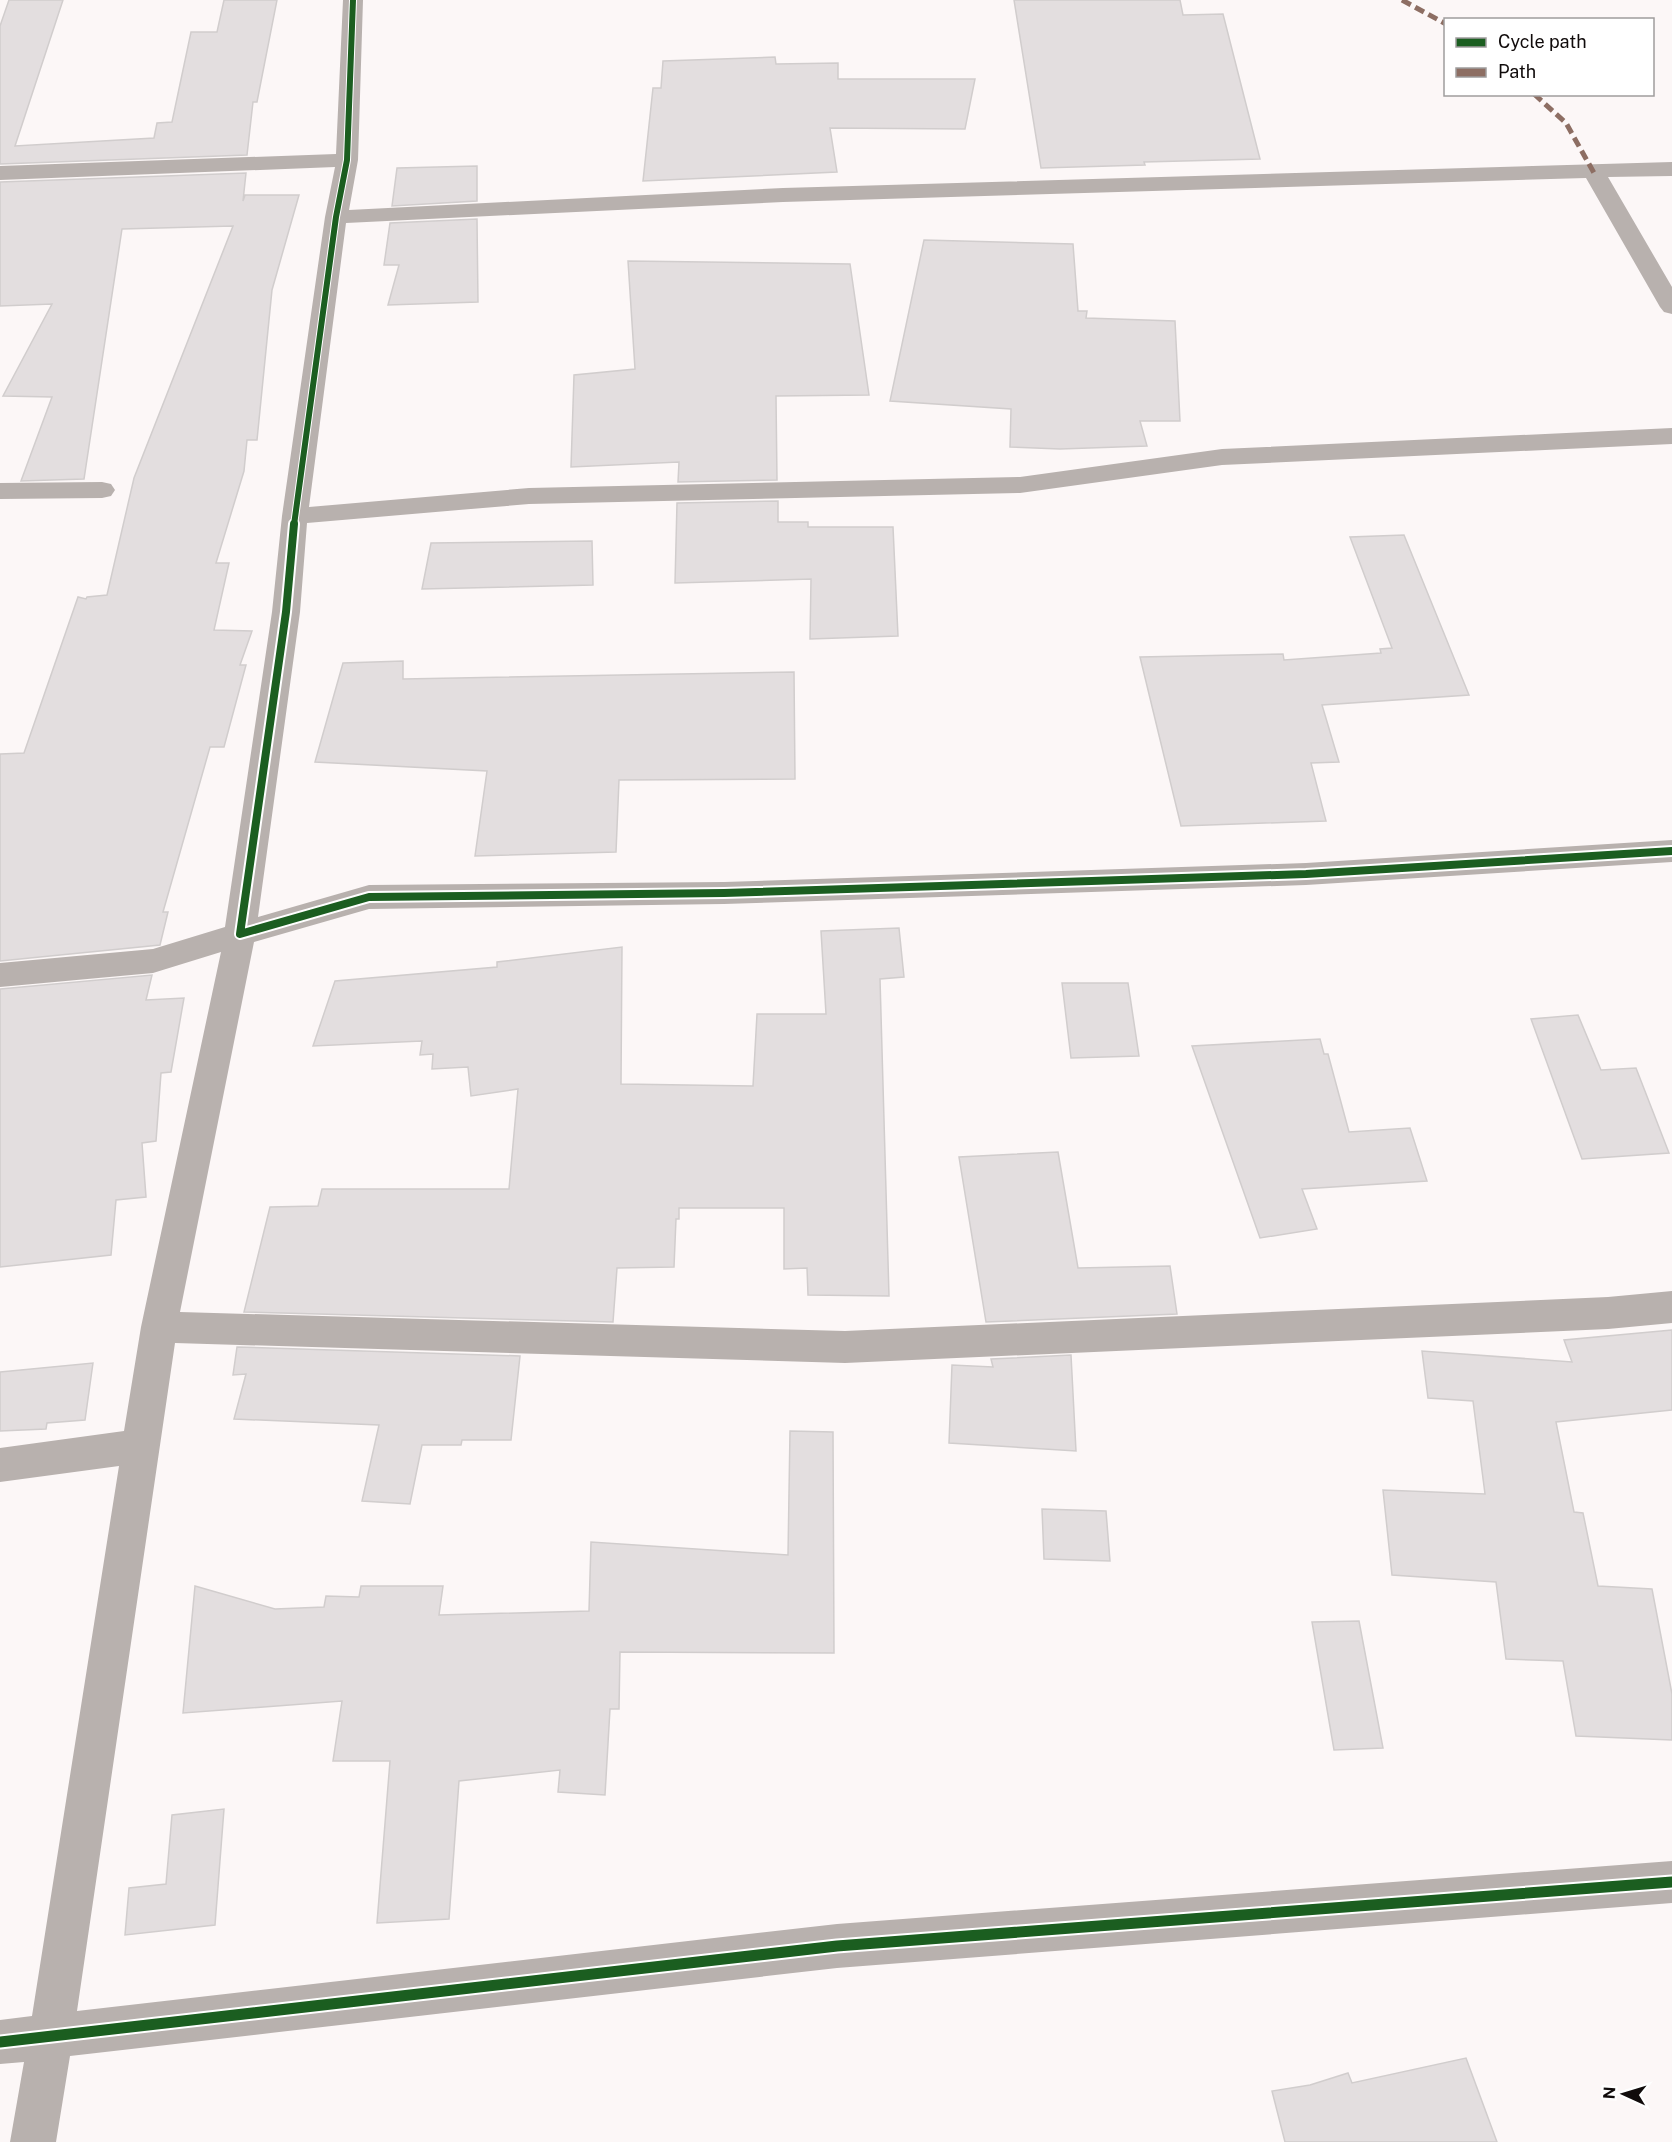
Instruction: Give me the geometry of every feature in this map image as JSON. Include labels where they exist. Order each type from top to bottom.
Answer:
[{"type":"street","points":[[33,2142],[159,1327],[240,934],[286,612],[295,516],[336,217],[347,160],[353,0]]},
{"type":"street","points":[[0,173],[347,160]]},
{"type":"street","points":[[336,217],[783,195],[1672,170]]},
{"type":"street","points":[[1594,173],[1672,307]]},
{"type":"street","points":[[295,516],[529,496],[1020,485],[1222,457],[1672,436]]},
{"type":"street","points":[[0,491],[102,490]]},
{"type":"street","points":[[0,975],[153,961],[369,897],[724,893],[1295,875],[1672,851]]},
{"type":"street","points":[[159,1327],[845,1347],[1596,1314],[1672,1307]]},
{"type":"street","points":[[0,1465],[142,1446]]},
{"type":"street","points":[[0,2042],[837,1946],[1672,1882]]},
{"type":"building","points":[[9,0],[63,0],[15,146],[154,138],[157,123],[172,122],[191,32],[217,32],[224,0],[277,0],[257,102],[253,102],[247,155],[0,164],[0,26]]},
{"type":"building","points":[[1014,0],[1180,0],[1183,15],[1223,14],[1260,159],[1041,168]]},
{"type":"building","points":[[775,57],[776,64],[838,63],[838,79],[975,79],[965,129],[830,128],[837,172],[643,181],[653,88],[661,88],[663,61]]},
{"type":"building","points":[[477,166],[477,201],[392,206],[397,168]]},
{"type":"building","points":[[246,173],[243,201],[245,195],[299,195],[272,290],[257,440],[247,440],[244,471],[216,563],[229,563],[214,630],[252,631],[240,665],[246,665],[224,747],[210,747],[163,912],[168,912],[160,945],[0,961],[0,754],[24,753],[78,597],[86,599],[107,595],[134,478],[233,226],[122,229],[84,479],[21,481],[52,397],[3,396],[52,304],[0,306],[0,182]]},
{"type":"building","points":[[477,219],[478,302],[388,305],[399,265],[384,265],[390,223]]},
{"type":"building","points":[[924,240],[1073,244],[1078,311],[1087,311],[1086,318],[1175,321],[1180,421],[1140,421],[1147,446],[1060,449],[1010,447],[1011,409],[890,401]]},
{"type":"building","points":[[628,261],[850,264],[869,395],[776,396],[777,480],[678,482],[679,462],[571,467],[574,375],[635,369]]},
{"type":"building","points":[[778,501],[778,522],[808,522],[808,527],[893,527],[898,636],[810,639],[811,579],[675,583],[677,503]]},
{"type":"building","points":[[1404,535],[1469,695],[1322,705],[1339,762],[1311,763],[1326,821],[1181,826],[1140,657],[1283,654],[1284,660],[1381,653],[1380,649],[1392,648],[1350,537]]},
{"type":"building","points":[[592,541],[593,585],[422,589],[431,543]]},
{"type":"building","points":[[403,661],[403,679],[794,672],[795,779],[619,780],[616,852],[475,856],[487,771],[315,762],[343,663]]},
{"type":"building","points":[[899,928],[904,977],[880,979],[889,1296],[808,1295],[807,1268],[784,1269],[784,1208],[679,1208],[679,1219],[676,1219],[674,1267],[617,1268],[613,1322],[244,1312],[270,1207],[318,1206],[322,1189],[509,1189],[518,1089],[471,1096],[468,1067],[432,1069],[433,1054],[420,1055],[422,1041],[313,1046],[335,981],[497,967],[497,962],[622,947],[621,1084],[753,1086],[757,1014],[826,1014],[821,931]]},
{"type":"building","points":[[152,975],[146,1000],[184,998],[171,1072],[161,1073],[156,1141],[142,1143],[146,1197],[116,1200],[111,1255],[0,1267],[0,989]]},
{"type":"building","points":[[1062,983],[1128,983],[1139,1056],[1071,1058]]},
{"type":"building","points":[[1578,1015],[1601,1070],[1636,1068],[1669,1153],[1582,1159],[1531,1019]]},
{"type":"building","points":[[1320,1039],[1324,1054],[1328,1054],[1349,1132],[1410,1128],[1427,1181],[1302,1189],[1317,1229],[1260,1238],[1192,1046]]},
{"type":"building","points":[[1058,1152],[1078,1268],[1170,1266],[1177,1314],[986,1322],[959,1157]]},
{"type":"building","points":[[1672,1330],[1672,1410],[1556,1422],[1574,1512],[1583,1513],[1598,1586],[1652,1589],[1672,1694],[1672,1740],[1576,1736],[1563,1661],[1506,1659],[1496,1582],[1392,1575],[1383,1490],[1485,1494],[1473,1401],[1428,1398],[1422,1351],[1572,1362],[1564,1340]]},
{"type":"building","points":[[237,1347],[520,1356],[511,1440],[462,1440],[461,1445],[422,1445],[410,1504],[362,1501],[379,1425],[234,1419],[246,1374],[233,1375]]},
{"type":"building","points":[[1071,1355],[1076,1451],[949,1443],[952,1365],[993,1367],[991,1359]]},
{"type":"building","points":[[93,1363],[85,1420],[47,1423],[46,1429],[0,1431],[0,1372]]},
{"type":"building","points":[[790,1431],[833,1432],[834,1653],[620,1652],[619,1709],[610,1709],[605,1795],[558,1792],[560,1770],[459,1781],[449,1919],[377,1923],[390,1761],[333,1761],[342,1701],[183,1713],[195,1586],[275,1609],[324,1607],[326,1596],[359,1597],[361,1586],[443,1586],[439,1615],[589,1611],[591,1542],[788,1555]]},
{"type":"building","points":[[1042,1509],[1106,1511],[1110,1561],[1044,1559]]},
{"type":"building","points":[[1359,1621],[1383,1748],[1334,1750],[1312,1622]]},
{"type":"building","points":[[224,1809],[215,1925],[125,1935],[129,1888],[166,1884],[172,1815]]},
{"type":"building","points":[[1466,2058],[1497,2142],[1285,2142],[1272,2091],[1310,2085],[1348,2073],[1352,2083]]},
{"type":"marked path","points":[[1402,0],[1444,23]]},
{"type":"marked path","points":[[1536,96],[1566,123],[1594,173]]},
{"type":"cycle path","points":[[353,0],[347,160],[336,217],[295,516],[286,612],[240,934],[369,897],[724,893],[1306,874],[1672,851]]},
{"type":"cycle path","points":[[0,2042],[837,1946],[1672,1882]]}]
